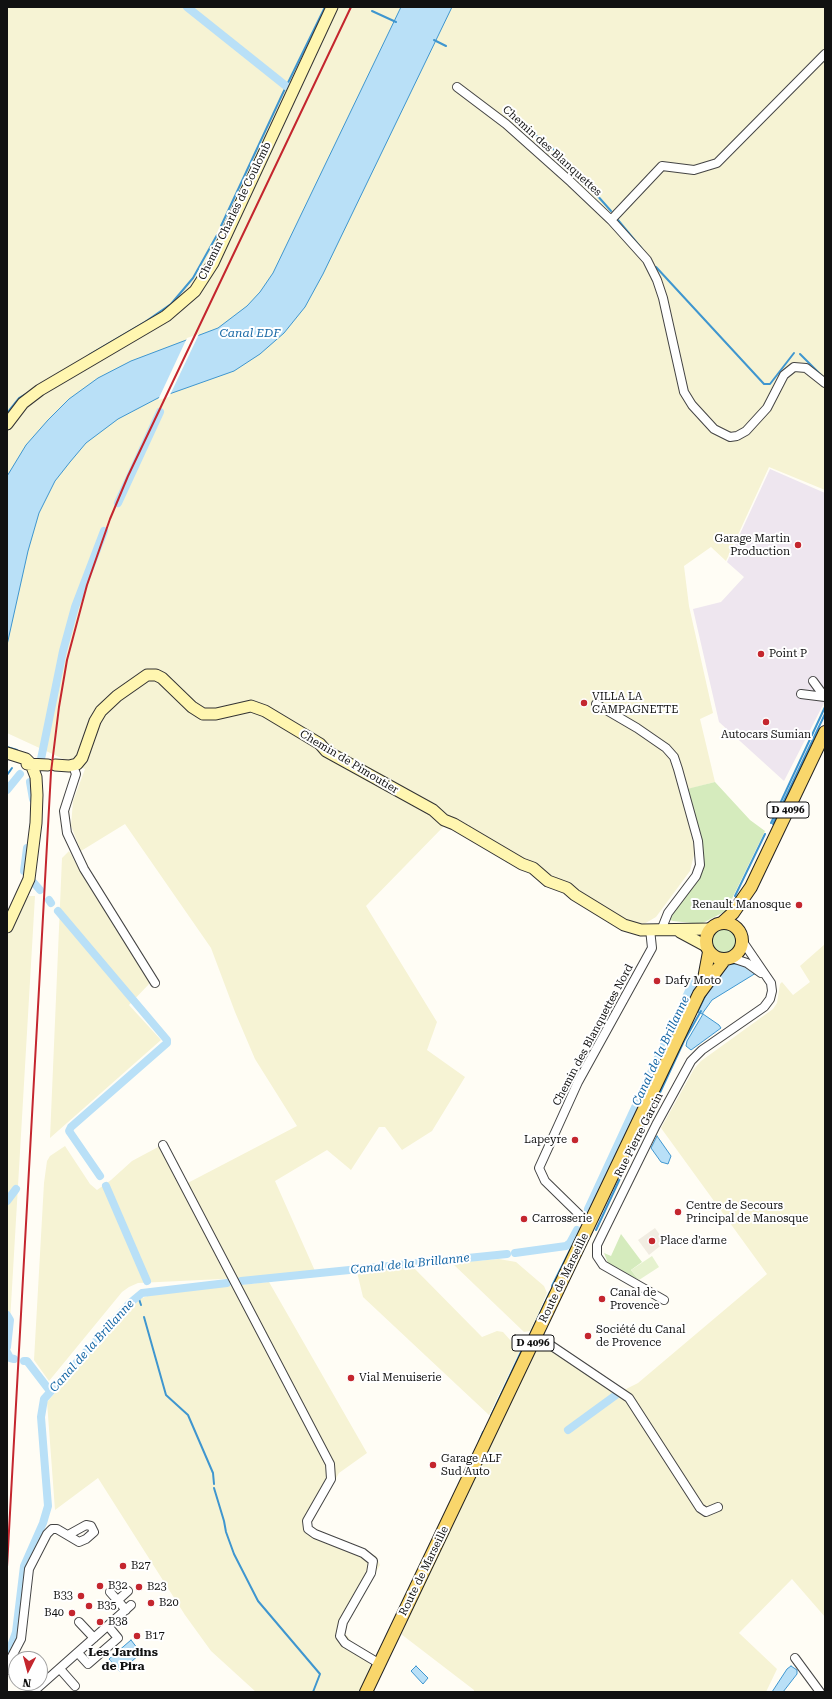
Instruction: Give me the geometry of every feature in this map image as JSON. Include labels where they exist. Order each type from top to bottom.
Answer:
[{"type":"main road","name":"Chemin Charles de Coulomb","points":[[7,424],[23,403],[40,390],[166,316],[195,291],[213,263],[332,7]]},
{"type":"main road","name":"Chemin de Pimoutier","points":[[73,766],[82,758],[95,721],[101,711],[117,696],[147,675],[156,675],[162,678],[192,707],[203,714],[216,714],[251,706],[265,711],[320,744],[326,751],[342,758],[421,805],[426,805],[444,820],[454,824],[538,871],[548,881],[567,888],[575,895],[614,919],[636,929],[710,929]]},
{"type":"main road","name":"D 4096","points":[[723,922],[733,913],[751,887],[825,732]]},
{"type":"main road","points":[[7,927],[29,879],[36,823],[37,785],[36,777],[26,759],[11,755]]},
{"type":"main road","points":[[30,767],[52,765],[73,766]]},
{"type":"main road","name":"D 4096","points":[[742,937],[742,918],[751,887]]},
{"type":"main road","points":[[723,922],[734,925],[742,937],[740,950],[729,958],[715,957],[708,949],[706,936],[710,929],[716,924],[723,922]]},
{"type":"main road","name":"Chemin de Pimoutier","points":[[674,929],[708,949]]},
{"type":"main road","name":"Route de Marseille","points":[[700,994],[708,949]]},
{"type":"main road","name":"Route de Marseille","points":[[366,1692],[700,994],[729,958]]},
{"type":"street","points":[[611,220],[658,168],[665,166],[701,170],[717,163],[825,54]]},
{"type":"street","name":"Chemin des Blanquettes","points":[[457,87],[506,124],[611,220],[650,264],[663,298],[684,392],[692,405],[719,433],[733,437],[748,430],[767,408],[784,375],[794,367],[806,368],[825,383]]},
{"type":"street","points":[[813,681],[824,697]]},
{"type":"street","points":[[801,694],[824,697]]},
{"type":"street","points":[[596,704],[651,737],[674,757],[698,841],[700,859],[696,876],[668,913],[662,928]]},
{"type":"street","points":[[73,766],[75,777],[68,794],[64,811],[67,833],[84,869],[155,983]]},
{"type":"street","name":"Chemin des Blanquettes Nord","points":[[590,1225],[545,1181],[539,1168],[578,1082],[652,948],[650,929]]},
{"type":"street","points":[[742,937],[770,981]]},
{"type":"street","points":[[729,958],[752,966],[770,981]]},
{"type":"street","name":"Rue Pierre Garcin","points":[[664,1300],[603,1265],[597,1254],[598,1242],[656,1125],[691,1061],[698,1053],[766,1004],[772,994],[770,981]]},
{"type":"street","points":[[163,1145],[330,1464],[331,1479],[308,1521],[308,1529],[315,1534],[363,1553],[373,1561],[371,1573],[343,1622],[340,1636],[346,1643],[380,1664]]},
{"type":"street","points":[[537,1336],[629,1398],[700,1508],[704,1512],[708,1512],[718,1507]]},
{"type":"street","points":[[7,1670],[8,1664],[21,1640],[29,1569],[50,1530],[57,1529],[79,1542],[94,1533],[91,1526],[86,1525],[68,1535]]},
{"type":"street","points":[[118,1600],[128,1591]]},
{"type":"street","points":[[34,1692],[129,1608],[110,1592]]},
{"type":"street","points":[[79,1622],[94,1638]]},
{"type":"street","points":[[78,1653],[88,1664],[118,1638],[108,1626]]},
{"type":"street","points":[[795,1658],[820,1692]]},
{"type":"street","points":[[60,1669],[75,1686]]},
{"type":"shaded area","points":[[7,7],[825,7],[825,490],[769,467],[726,561],[711,547],[684,566],[689,606],[713,713],[700,719],[715,782],[681,791],[695,851],[690,871],[656,917],[644,924],[617,922],[445,825],[366,906],[437,1022],[427,1050],[465,1077],[432,1131],[402,1150],[385,1127],[379,1127],[351,1170],[327,1150],[275,1181],[315,1271],[243,1278],[138,1283],[122,1292],[49,1381],[34,1360],[44,1183],[47,1161],[50,1156],[65,1146],[90,1184],[97,1190],[111,1180],[132,1161],[160,1146],[180,1187],[297,1126],[255,1059],[235,1012],[211,948],[125,824],[81,851],[71,826],[73,801],[85,769],[7,733]]},
{"type":"shaded area","points":[[770,469],[825,493],[825,701],[784,781],[719,722],[693,609],[721,602],[744,577],[727,562]]},
{"type":"shaded area","points":[[69,851],[84,878],[150,983],[129,1005],[161,1040],[50,1138],[62,858]]},
{"type":"shaded area","points":[[28,896],[35,896],[7,1373],[7,937]]},
{"type":"shaded area","points":[[825,944],[825,1617],[792,1579],[739,1633],[777,1669],[766,1692],[474,1692],[474,1690],[401,1634],[539,1341],[624,1390],[638,1383],[767,1274],[661,1128],[694,1069],[701,1061],[773,1009],[777,1003],[780,984],[782,982],[793,995],[810,982],[800,966]]},
{"type":"shaded area","name":"Place d'arme","points":[[655,1228],[665,1242],[649,1255],[638,1240]]},
{"type":"shaded area","points":[[499,1259],[516,1262],[544,1286],[547,1293],[531,1331],[524,1332],[452,1263]]},
{"type":"shaded area","points":[[413,1267],[482,1337],[497,1331],[503,1332],[520,1351],[489,1415],[363,1297],[357,1272]]},
{"type":"shaded area","points":[[269,1282],[367,1453],[339,1473],[311,1524],[314,1528],[376,1556],[380,1565],[346,1623],[345,1633],[372,1667],[361,1692],[256,1692],[211,1651],[185,1615],[98,1478],[55,1510],[47,1402],[140,1299],[152,1294]]},
{"type":"green space","points":[[715,782],[750,820],[765,831],[726,911],[701,924],[673,921],[670,920],[671,917],[703,867],[704,861],[703,850],[687,789]]},
{"type":"green space","points":[[725,928],[734,932],[738,941],[734,950],[725,954],[716,950],[712,941],[716,932]]},
{"type":"green space","points":[[621,1234],[642,1262],[631,1270],[639,1280],[608,1263],[604,1253],[611,1256]]},
{"type":"green space","points":[[652,1256],[659,1267],[639,1280],[631,1270]]},
{"type":"water","name":"Canal EDF","points":[[401,7],[452,7],[323,274],[305,307],[284,333],[260,354],[234,371],[158,398],[118,419],[86,443],[55,481],[39,513],[28,551],[7,645],[7,476],[26,445],[69,399],[98,378],[131,361],[218,328],[247,306],[260,292],[273,273]]},
{"type":"water","points":[[740,964],[756,973],[712,1000],[702,1014],[698,1012],[712,983],[725,966]]},
{"type":"water","points":[[703,1014],[721,1028],[691,1050],[686,1046],[687,1041]]},
{"type":"water","points":[[657,1136],[671,1156],[668,1164],[661,1162],[651,1148]]},
{"type":"water","points":[[131,1640],[141,1653],[120,1672],[109,1659]]},
{"type":"water","points":[[416,1666],[428,1678],[423,1684],[411,1671]]},
{"type":"water","points":[[791,1666],[797,1670],[797,1674],[783,1692],[772,1692],[787,1669]]},
{"type":"pier","points":[[199,334],[169,397],[158,400],[187,338]]},
{"type":"waterway","points":[[187,7],[286,86]]},
{"type":"waterway","points":[[221,226],[325,7]]},
{"type":"waterway","points":[[372,11],[396,22]]},
{"type":"waterway","points":[[434,40],[446,46]]},
{"type":"waterway","points":[[514,120],[548,144],[580,176],[611,211]]},
{"type":"waterway","points":[[618,220],[642,249]]},
{"type":"waterway","points":[[89,355],[145,322],[171,304],[193,278],[217,235]]},
{"type":"waterway","points":[[656,267],[764,384],[770,384],[794,353]]},
{"type":"waterway","points":[[800,354],[821,375]]},
{"type":"waterway","points":[[7,413],[19,398],[31,391]]},
{"type":"waterway","points":[[118,503],[160,412]]},
{"type":"waterway","points":[[41,759],[63,651],[75,607],[104,531]]},
{"type":"waterway","points":[[771,823],[825,707]]},
{"type":"waterway","points":[[773,824],[825,714]]},
{"type":"waterway","points":[[7,747],[17,750]]},
{"type":"waterway","points":[[7,775],[12,768]]},
{"type":"waterway","points":[[7,790],[20,774]]},
{"type":"waterway","points":[[30,782],[33,799]]},
{"type":"waterway","points":[[735,896],[765,834]]},
{"type":"waterway","points":[[24,871],[27,848]]},
{"type":"waterway","points":[[34,883],[40,890]]},
{"type":"waterway","points":[[58,911],[167,1040],[167,1043],[71,1127],[69,1131],[100,1176]]},
{"type":"waterway","name":"Canal de la Brillanne","points":[[588,1209],[694,980]]},
{"type":"waterway","points":[[596,1230],[684,1041],[701,1011]]},
{"type":"waterway","name":"Canal de la Brillanne","points":[[671,1030],[674,1034]]},
{"type":"waterway","points":[[106,1186],[147,1281]]},
{"type":"waterway","points":[[7,1201],[16,1189]]},
{"type":"waterway","name":"Canal de la Brillanne","points":[[515,1253],[566,1246],[570,1243],[577,1230]]},
{"type":"waterway","points":[[552,1286],[572,1246]]},
{"type":"waterway","name":"Canal de la Brillanne","points":[[241,1281],[507,1254]]},
{"type":"waterway","name":"Canal de la Brillanne","points":[[10,1649],[16,1632],[24,1566],[43,1523],[48,1506],[41,1417],[44,1399],[130,1303],[142,1293],[227,1283]]},
{"type":"waterway","points":[[529,1337],[550,1292]]},
{"type":"waterway","points":[[138,1296],[141,1305]]},
{"type":"waterway","points":[[7,1315],[10,1320],[7,1347]]},
{"type":"waterway","points":[[144,1317],[166,1395],[188,1415],[213,1473],[214,1484]]},
{"type":"waterway","points":[[7,1352],[10,1358],[14,1359]]},
{"type":"waterway","points":[[491,1416],[521,1352]]},
{"type":"waterway","points":[[24,1361],[27,1361],[50,1391]]},
{"type":"waterway","points":[[568,1430],[616,1395]]},
{"type":"waterway","points":[[479,1442],[483,1432]]},
{"type":"waterway","points":[[214,1488],[226,1532],[234,1554],[258,1601],[320,1674],[313,1692]]},
{"type":"railway","points":[[7,1567],[51,772],[59,707],[67,660],[87,585],[110,519],[128,476],[351,7]]},
{"type":"place","name":"Garage Martin Production","points":[[798,545]]},
{"type":"place","name":"Point P","points":[[761,654]]},
{"type":"place","name":"VILLA LA CAMPAGNETTE","points":[[584,703]]},
{"type":"place","name":"Autocars Sumian","points":[[766,722]]},
{"type":"place","name":"Renault Manosque","points":[[799,905]]},
{"type":"place","name":"Dafy Moto","points":[[657,981]]},
{"type":"place","name":"Lapeyre","points":[[575,1140]]},
{"type":"place","name":"Centre de Secours Principal de Manosque","points":[[678,1212]]},
{"type":"place","name":"Carrosserie","points":[[524,1219]]},
{"type":"place","name":"Place d'arme","points":[[652,1241]]},
{"type":"place","name":"Canal de Provence","points":[[602,1299]]},
{"type":"place","name":"Société du Canal de Provence","points":[[588,1336]]},
{"type":"place","name":"Vial Menuiserie","points":[[351,1378]]},
{"type":"place","name":"Garage ALF Sud Auto","points":[[433,1465]]},
{"type":"place","name":"B27","points":[[123,1566]]},
{"type":"place","name":"B32","points":[[100,1586]]},
{"type":"place","name":"B23","points":[[139,1587]]},
{"type":"place","name":"B33","points":[[81,1596]]},
{"type":"place","name":"B20","points":[[151,1603]]},
{"type":"place","name":"B35","points":[[89,1606]]},
{"type":"place","name":"B40","points":[[72,1613]]},
{"type":"place","name":"B38","points":[[100,1622]]},
{"type":"place","name":"B17","points":[[137,1636]]},
{"type":"district","name":"Les Jardins de Pira","points":[[123,1659]]}]
